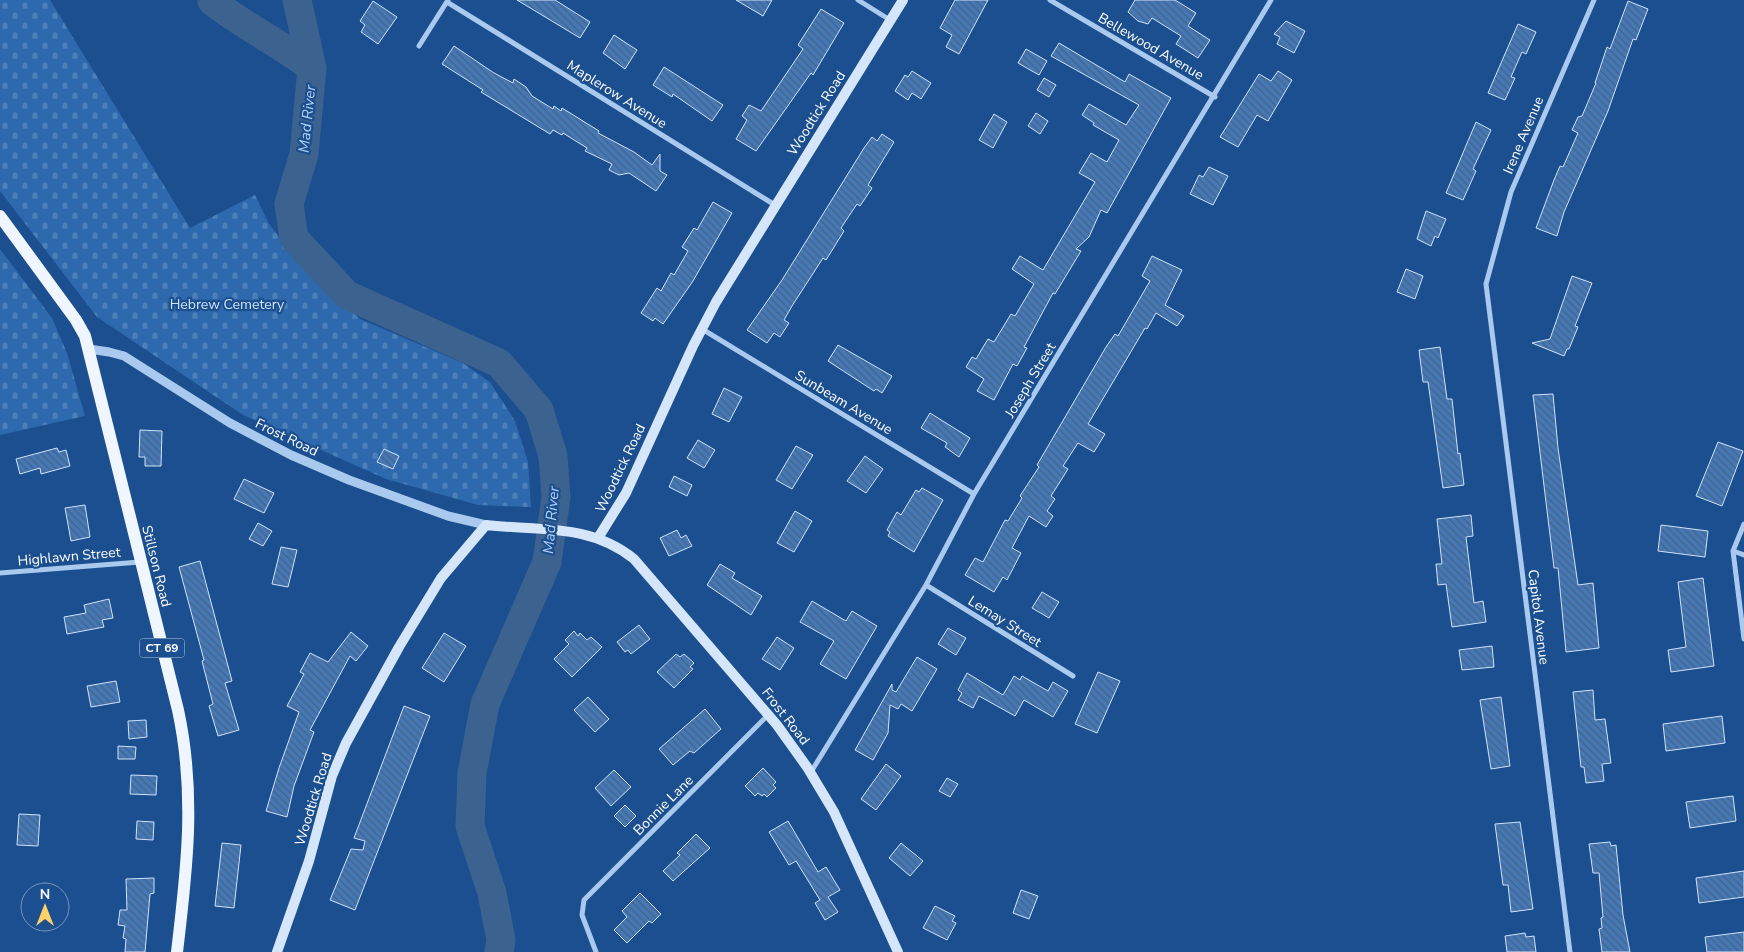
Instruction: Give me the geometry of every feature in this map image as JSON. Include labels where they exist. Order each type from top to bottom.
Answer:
[{"type":"main road","name":"Woodtick Road","points":[[598,538],[626,493],[702,329],[775,205],[904,0]]},
{"type":"main road","name":"Stillson Road","points":[[0,216],[76,320],[89,349],[178,710],[189,777],[189,840],[177,952]]},
{"type":"main road","name":"Woodtick Road","points":[[277,952],[309,861],[332,776],[343,750],[399,647],[436,586],[449,567],[486,525]]},
{"type":"main road","points":[[486,525],[569,530],[598,538]]},
{"type":"main road","name":"Frost Road","points":[[598,538],[621,550],[638,564],[768,715],[811,772],[845,835],[898,952]]},
{"type":"street","points":[[858,0],[890,20]]},
{"type":"street","name":"Bellewood Avenue","points":[[1050,0],[1214,97]]},
{"type":"street","name":"Joseph Street","points":[[811,772],[926,585],[974,494],[1271,0]]},
{"type":"street","name":"Irene Avenue","points":[[1486,284],[1511,192],[1594,0]]},
{"type":"street","points":[[419,46],[448,1]]},
{"type":"street","name":"Maplerow Avenue","points":[[448,1],[775,205]]},
{"type":"street","name":"Capitol Avenue","points":[[1486,284],[1570,952]]},
{"type":"street","name":"Sunbeam Avenue","points":[[702,329],[974,494]]},
{"type":"street","name":"Frost Road","points":[[89,349],[124,356],[230,423],[304,461],[448,516],[486,525]]},
{"type":"street","points":[[1744,524],[1733,551],[1744,639]]},
{"type":"street","points":[[1733,551],[1744,555]]},
{"type":"street","name":"Highlawn Street","points":[[0,573],[140,562]]},
{"type":"street","name":"Lemay Street","points":[[926,585],[1073,676]]},
{"type":"street","name":"Bonnie Lane","points":[[596,952],[582,915],[584,900],[768,715]]},
{"type":"green space","name":"Hebrew Cemetery","points":[[0,0],[50,0],[190,228],[255,195],[269,224],[300,263],[360,319],[463,363],[490,382],[515,421],[528,462],[531,507],[478,505],[386,479],[243,415],[97,317],[0,191]]},
{"type":"green space","points":[[0,249],[52,318],[67,353],[85,416],[0,435]]},
{"type":"building","points":[[517,0],[555,0],[590,22],[580,38]]},
{"type":"building","points":[[736,0],[772,0],[763,16]]},
{"type":"building","points":[[955,0],[988,0],[959,54],[946,47],[952,35],[940,28]]},
{"type":"building","points":[[1135,0],[1175,0],[1196,13],[1188,26],[1210,40],[1198,58],[1176,44],[1181,36],[1152,18],[1148,24],[1138,21],[1128,12]]},
{"type":"building","points":[[373,1],[397,17],[378,44],[361,32],[365,25],[360,21]]},
{"type":"building","points":[[1628,1],[1648,9],[1636,40],[1633,39],[1608,111],[1564,212],[1557,236],[1536,228],[1560,166],[1563,167],[1578,133],[1572,130],[1578,117],[1582,116],[1596,83],[1607,47],[1610,49]]},
{"type":"building","points":[[821,9],[844,23],[813,75],[811,73],[756,151],[736,139],[747,120],[742,116],[749,105],[761,111],[803,49],[798,45]]},
{"type":"building","points":[[1286,21],[1305,31],[1294,53],[1277,44],[1280,37],[1274,34]]},
{"type":"building","points":[[1518,24],[1536,32],[1526,54],[1522,52],[1511,77],[1515,78],[1505,100],[1488,93]]},
{"type":"building","points":[[614,35],[637,50],[625,69],[603,53]]},
{"type":"building","points":[[1059,43],[1125,82],[1129,74],[1171,98],[1107,213],[1101,210],[1089,237],[1076,249],[1081,251],[1055,294],[1053,293],[1024,347],[1027,348],[1017,366],[1013,364],[994,400],[977,391],[984,379],[966,367],[972,357],[976,359],[988,339],[994,342],[1011,314],[1015,316],[1034,284],[1012,269],[1020,256],[1043,270],[1095,182],[1079,173],[1091,153],[1107,162],[1119,140],[1093,125],[1094,123],[1082,115],[1089,104],[1126,125],[1139,105],[1051,56]]},
{"type":"building","points":[[454,46],[494,73],[513,83],[514,79],[526,87],[532,96],[553,109],[554,106],[561,111],[562,108],[599,131],[598,133],[634,152],[652,165],[660,154],[660,171],[667,175],[656,191],[629,173],[619,175],[609,170],[612,164],[585,151],[587,148],[563,133],[562,135],[553,130],[550,134],[481,92],[483,90],[442,64]]},
{"type":"building","points":[[1026,49],[1047,61],[1039,75],[1018,63]]},
{"type":"building","points":[[664,67],[723,105],[712,121],[673,94],[672,97],[653,85]]},
{"type":"building","points":[[912,71],[931,83],[921,99],[912,93],[908,100],[895,91],[905,75],[908,77]]},
{"type":"building","points":[[1278,71],[1292,80],[1268,121],[1257,115],[1238,147],[1220,137],[1259,74],[1271,81]]},
{"type":"building","points":[[1044,78],[1056,85],[1049,97],[1037,90]]},
{"type":"building","points":[[1036,113],[1048,121],[1040,134],[1028,126]]},
{"type":"building","points":[[994,114],[1007,122],[993,148],[979,140]]},
{"type":"building","points":[[1476,122],[1491,130],[1473,169],[1476,171],[1463,200],[1446,193]]},
{"type":"building","points":[[882,134],[894,142],[868,185],[872,188],[860,206],[857,204],[841,228],[844,231],[826,260],[823,258],[792,306],[784,320],[789,323],[780,337],[774,333],[767,343],[747,330],[782,280],[864,148],[872,137],[877,141]]},
{"type":"building","points":[[1209,167],[1228,176],[1213,205],[1190,194],[1199,175],[1203,177]]},
{"type":"building","points":[[713,202],[732,213],[693,281],[663,324],[655,318],[653,321],[641,313],[657,288],[661,291],[671,273],[674,275],[688,251],[682,247],[694,228],[697,230]]},
{"type":"building","points":[[1426,211],[1446,219],[1438,238],[1435,236],[1431,246],[1417,239]]},
{"type":"building","points":[[1152,256],[1182,270],[1165,305],[1184,316],[1177,326],[1156,313],[1147,329],[1145,328],[1088,424],[1105,434],[1094,452],[1078,443],[1063,466],[1068,469],[1051,496],[1055,499],[1047,511],[1053,516],[1046,527],[1029,516],[1012,548],[1021,553],[1007,580],[1003,577],[994,592],[965,575],[975,558],[983,562],[1005,520],[1008,521],[1022,498],[1020,496],[1039,467],[1037,465],[1106,347],[1115,334],[1118,336],[1150,281],[1142,276]]},
{"type":"building","points":[[1406,269],[1423,276],[1415,299],[1397,292]]},
{"type":"building","points":[[1572,276],[1592,283],[1575,326],[1578,327],[1564,356],[1532,343],[1550,339]]},
{"type":"building","points":[[838,345],[892,376],[882,393],[876,389],[874,391],[828,361]]},
{"type":"building","points":[[1440,347],[1447,399],[1452,399],[1458,454],[1460,453],[1464,485],[1443,488],[1428,382],[1423,382],[1419,350]]},
{"type":"building","points":[[724,388],[742,397],[729,422],[712,414]]},
{"type":"building","points":[[1553,394],[1558,448],[1578,585],[1593,583],[1599,648],[1566,652],[1558,568],[1554,568],[1533,395]]},
{"type":"building","points":[[930,413],[970,438],[959,457],[945,447],[947,443],[921,428]]},
{"type":"building","points":[[140,430],[162,431],[161,466],[145,466],[145,457],[139,457]]},
{"type":"building","points":[[698,440],[715,450],[704,468],[687,458]]},
{"type":"building","points":[[1718,442],[1743,451],[1722,506],[1696,496]]},
{"type":"building","points":[[796,446],[813,455],[792,489],[776,480]]},
{"type":"building","points":[[57,448],[59,452],[66,450],[70,466],[41,474],[40,468],[20,474],[16,459]]},
{"type":"building","points":[[384,449],[399,456],[393,469],[377,462]]},
{"type":"building","points":[[865,456],[883,469],[866,493],[847,481]]},
{"type":"building","points":[[674,476],[692,485],[687,496],[669,487]]},
{"type":"building","points":[[244,479],[274,493],[264,513],[234,499]]},
{"type":"building","points":[[922,488],[943,500],[914,552],[888,536],[890,532],[887,530],[897,512],[901,515],[916,490],[919,492]]},
{"type":"building","points":[[85,505],[90,537],[71,541],[65,508]]},
{"type":"building","points":[[795,511],[812,521],[794,552],[777,543]]},
{"type":"building","points":[[1471,515],[1473,536],[1466,537],[1474,603],[1483,601],[1486,622],[1452,627],[1446,584],[1438,585],[1436,564],[1442,564],[1437,519]]},
{"type":"building","points":[[258,523],[272,531],[263,546],[249,539]]},
{"type":"building","points":[[1661,525],[1708,531],[1705,557],[1658,551]]},
{"type":"building","points":[[677,530],[681,538],[686,535],[692,546],[669,556],[660,538]]},
{"type":"building","points":[[281,547],[297,550],[288,587],[272,584]]},
{"type":"building","points":[[200,561],[232,681],[225,683],[239,730],[218,736],[209,706],[213,704],[202,661],[204,660],[179,567]]},
{"type":"building","points":[[720,564],[735,573],[732,578],[762,596],[751,615],[707,585]]},
{"type":"building","points":[[1703,578],[1714,666],[1671,672],[1668,650],[1686,647],[1678,582]]},
{"type":"building","points":[[1042,592],[1059,602],[1049,618],[1032,608]]},
{"type":"building","points":[[109,599],[113,618],[102,620],[104,627],[67,634],[64,617],[86,613],[84,605]]},
{"type":"building","points":[[812,601],[846,621],[852,611],[877,626],[846,679],[820,664],[834,641],[800,622]]},
{"type":"building","points":[[639,625],[650,639],[631,654],[628,650],[625,652],[617,642]]},
{"type":"building","points":[[948,628],[966,638],[956,655],[938,644]]},
{"type":"building","points":[[574,631],[578,636],[580,633],[587,640],[591,637],[602,647],[572,677],[554,659],[569,644],[565,640]]},
{"type":"building","points":[[351,632],[368,646],[356,661],[350,656],[310,730],[314,732],[294,786],[287,817],[266,811],[299,712],[287,706],[304,674],[300,672],[310,653],[328,662]]},
{"type":"building","points":[[444,633],[466,646],[444,682],[422,668]]},
{"type":"building","points":[[777,637],[794,648],[780,670],[762,659]]},
{"type":"building","points":[[1492,646],[1494,667],[1462,670],[1459,650]]},
{"type":"building","points":[[676,654],[680,657],[684,654],[694,663],[690,667],[693,669],[674,688],[657,672]]},
{"type":"building","points":[[917,657],[937,669],[912,711],[901,704],[898,709],[890,705],[888,733],[873,760],[855,750],[892,684],[892,690],[896,692]]},
{"type":"building","points":[[1098,672],[1120,681],[1097,733],[1075,724]]},
{"type":"building","points":[[967,673],[1003,695],[1014,676],[1020,680],[1022,676],[1048,691],[1053,682],[1068,691],[1053,717],[1024,700],[1015,716],[979,696],[973,708],[958,700],[962,693],[958,690]]},
{"type":"building","points":[[116,681],[120,702],[91,707],[87,686]]},
{"type":"building","points":[[1593,690],[1595,720],[1605,719],[1611,763],[1602,764],[1604,781],[1586,783],[1584,767],[1581,767],[1573,692]]},
{"type":"building","points":[[588,697],[609,719],[595,732],[574,710]]},
{"type":"building","points":[[1501,697],[1510,766],[1491,769],[1480,700]]},
{"type":"building","points":[[404,706],[430,716],[355,910],[330,900],[351,849],[363,850],[365,841],[354,838]]},
{"type":"building","points":[[705,709],[721,729],[694,753],[690,751],[673,765],[659,749]]},
{"type":"building","points":[[1722,716],[1725,743],[1666,751],[1663,724]]},
{"type":"building","points":[[146,720],[147,737],[129,739],[128,721]]},
{"type":"building","points":[[118,746],[136,747],[135,759],[118,759]]},
{"type":"building","points":[[886,764],[901,776],[876,810],[861,799]]},
{"type":"building","points":[[763,768],[776,782],[773,785],[776,788],[767,797],[764,794],[762,796],[758,793],[755,796],[745,786]]},
{"type":"building","points":[[614,770],[631,787],[611,806],[595,788]]},
{"type":"building","points":[[131,775],[157,776],[156,795],[130,794]]},
{"type":"building","points":[[947,778],[958,784],[950,797],[939,791]]},
{"type":"building","points":[[1733,796],[1736,821],[1690,828],[1686,802]]},
{"type":"building","points":[[625,805],[636,816],[625,827],[614,816]]},
{"type":"building","points":[[19,814],[40,815],[38,846],[17,845]]},
{"type":"building","points":[[137,821],[154,822],[153,840],[136,839]]},
{"type":"building","points":[[788,821],[818,872],[826,867],[840,890],[828,897],[838,912],[825,920],[815,903],[820,900],[796,861],[789,865],[769,832]]},
{"type":"building","points":[[1520,822],[1533,909],[1511,912],[1508,885],[1503,885],[1495,824]]},
{"type":"building","points":[[696,834],[710,848],[673,881],[663,871],[680,855],[677,853]]},
{"type":"building","points":[[1610,842],[1611,846],[1616,845],[1623,915],[1630,952],[1602,952],[1599,929],[1602,928],[1601,918],[1603,917],[1599,873],[1593,873],[1589,844]]},
{"type":"building","points":[[222,843],[241,845],[234,908],[215,906]]},
{"type":"building","points":[[901,843],[923,861],[910,876],[889,858]]},
{"type":"building","points":[[1744,871],[1744,897],[1699,903],[1696,878]]},
{"type":"building","points":[[154,878],[154,893],[150,894],[145,952],[125,952],[126,939],[123,938],[125,926],[118,925],[120,910],[127,910],[126,879]]},
{"type":"building","points":[[1021,890],[1038,896],[1029,919],[1013,913]]},
{"type":"building","points":[[640,893],[661,914],[652,923],[649,921],[627,943],[614,930],[627,917],[622,911]]},
{"type":"building","points":[[935,906],[955,916],[952,921],[956,923],[947,940],[923,928]]},
{"type":"building","points":[[1744,932],[1744,952],[1707,952],[1705,937]]},
{"type":"building","points":[[1525,933],[1526,937],[1534,936],[1536,952],[1507,952],[1505,936]]},
{"type":"waterway","name":"Mad River","points":[[297,0],[312,68],[304,154],[289,204],[294,238],[347,295],[499,363],[539,410],[553,456],[556,497],[547,562],[485,704],[472,773],[470,826],[492,893],[501,940],[499,952]]},
{"type":"waterway","points":[[212,1],[312,68]]}]
